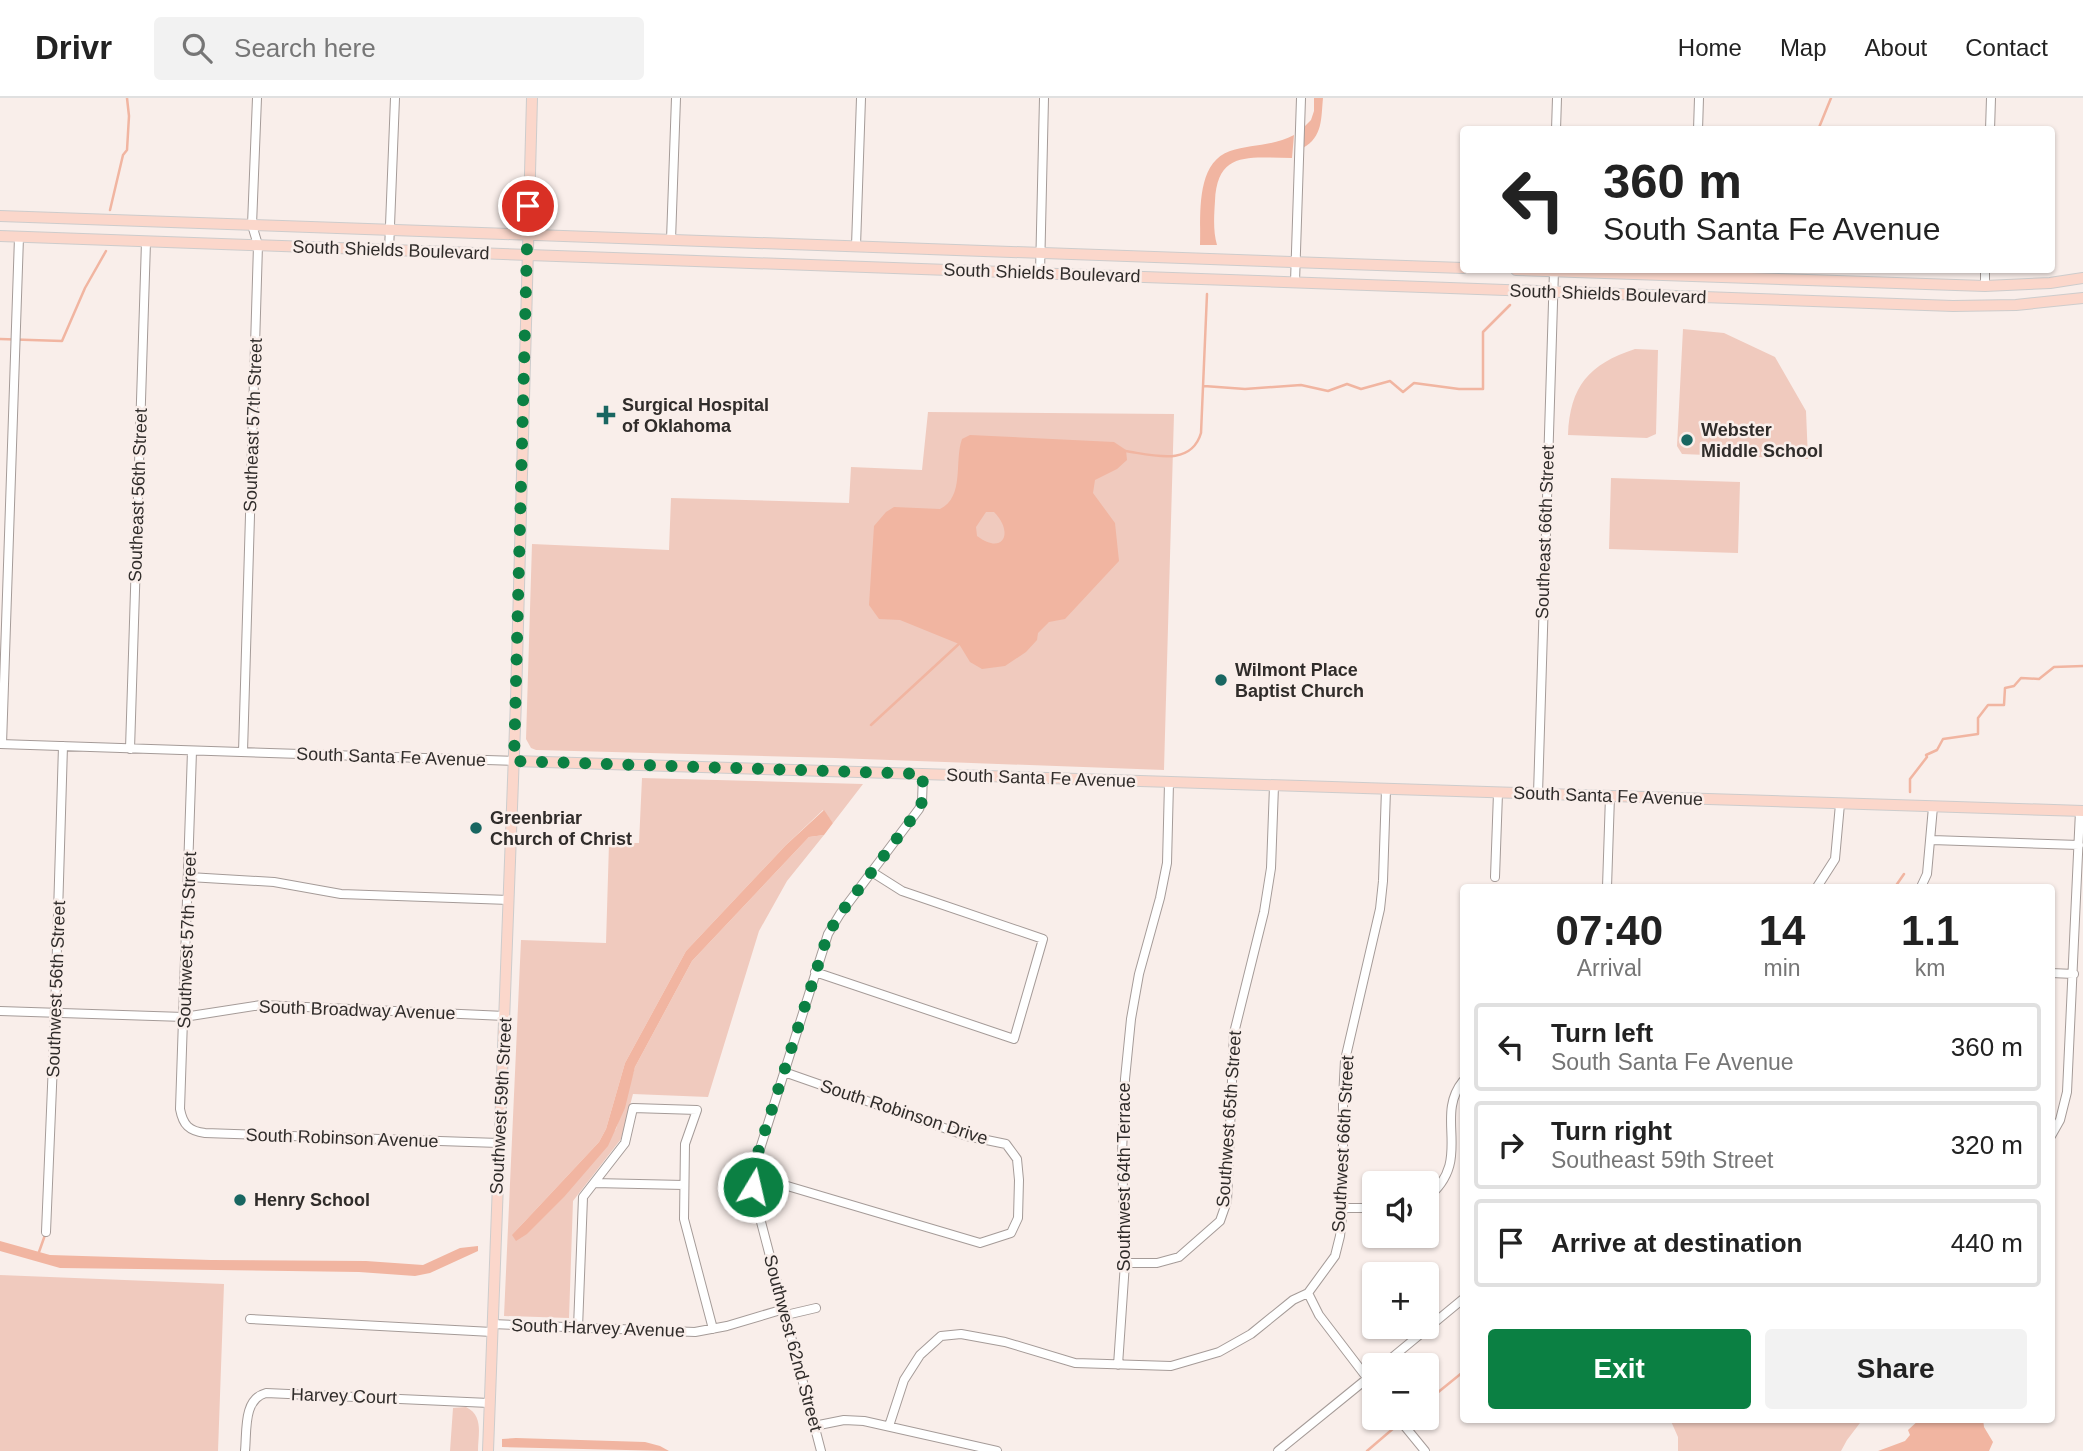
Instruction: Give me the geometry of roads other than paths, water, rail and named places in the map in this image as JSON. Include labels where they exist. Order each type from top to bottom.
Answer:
[{"type":"main road","name":"Southwest 59th Street","points":[[488,1451],[514,761],[532,98]]},
{"type":"main road","name":"South Shields Boulevard","points":[[0,216],[1460,268]]},
{"type":"main road","name":"South Shields Boulevard","points":[[0,236],[1964,306],[2016,305],[2083,298]]},
{"type":"main road","points":[[785,264],[786,244]]},
{"type":"main road","name":"South Shields Boulevard","points":[[1692,273],[1985,286],[2050,283],[2083,278]]},
{"type":"main road","name":"South Santa Fe Avenue","points":[[514,761],[2082,811]]},
{"type":"street","name":"Southeast 57th Street","points":[[243,752],[258,245],[252,225],[257,98]]},
{"type":"street","points":[[389,251],[395,98]]},
{"type":"street","points":[[671,240],[676,98]]},
{"type":"street","points":[[856,246],[861,98]]},
{"type":"street","points":[[1040,273],[1044,98]]},
{"type":"street","points":[[1295,282],[1301,98]]},
{"type":"street","points":[[1556,126],[1557,98]]},
{"type":"street","points":[[1698,126],[1699,98]]},
{"type":"street","points":[[1990,126],[1991,98]]},
{"type":"street","points":[[1,744],[19,237]]},
{"type":"street","name":"Southeast 56th Street","points":[[130,749],[146,242]]},
{"type":"street","name":"Southeast 66th Street","points":[[1538,794],[1554,273]]},
{"type":"street","points":[[1985,273],[1985,286]]},
{"type":"street","name":"South Santa Fe Avenue","points":[[1,744],[514,761]]},
{"type":"street","name":"Southwest 56th Street","points":[[46,1232],[63,746]]},
{"type":"street","name":"Southwest 57th Street","points":[[187,1128],[180,1109],[192,751]]},
{"type":"street","name":"Southwest 62nd Street","points":[[821,1451],[753,1187],[755,1162],[833,923],[919,809],[922,802],[923,774]]},
{"type":"street","name":"Southwest 64th Terrace","points":[[1118,1365],[1125,1263],[1122,1153],[1130,1019],[1167,863],[1169,783]]},
{"type":"street","name":"Southwest 65th Street","points":[[1125,1263],[1157,1263],[1179,1257],[1220,1221],[1227,1201],[1234,1033],[1264,912],[1271,868],[1274,786]]},
{"type":"street","name":"Southwest 66th Street","points":[[1308,1293],[1335,1256],[1343,1208],[1345,1060],[1380,909],[1386,789]]},
{"type":"street","points":[[1496,877],[1498,793]]},
{"type":"street","points":[[1607,884],[1610,796]]},
{"type":"street","points":[[1819,884],[1835,859],[1840,804]]},
{"type":"street","points":[[1922,884],[1927,874],[1933,807]]},
{"type":"street","points":[[2055,1129],[2067,1092],[2082,811]]},
{"type":"street","points":[[1931,840],[2079,845]]},
{"type":"street","points":[[815,972],[1014,1039],[1043,939],[902,891],[872,872]]},
{"type":"street","points":[[189,877],[265,881],[341,894],[509,900]]},
{"type":"street","points":[[2055,973],[2074,974]]},
{"type":"street","name":"South Broadway Avenue","points":[[0,1011],[184,1017],[261,1005],[505,1016]]},
{"type":"street","name":"South Robinson Drive","points":[[753,1187],[784,1185],[980,1243],[1011,1233],[1018,1218],[1017,1159],[1006,1144],[954,1132],[784,1072]]},
{"type":"street","points":[[1439,1188],[1447,1177],[1451,1160],[1452,1102],[1460,1085]]},
{"type":"street","points":[[578,1328],[583,1197],[625,1143],[634,1108],[696,1110],[685,1144],[684,1219],[713,1329]]},
{"type":"street","name":"South Robinson Avenue","points":[[187,1128],[205,1133],[499,1143]]},
{"type":"street","points":[[594,1183],[684,1185]]},
{"type":"street","points":[[1343,1208],[1362,1208]]},
{"type":"street","points":[[889,1426],[904,1380],[920,1355],[940,1336],[961,1334],[1005,1342],[1075,1363],[1171,1366],[1219,1352],[1251,1334],[1293,1300],[1308,1293],[1319,1315],[1362,1366]]},
{"type":"street","points":[[1398,1353],[1460,1301]]},
{"type":"street","name":"South Harvey Avenue","points":[[250,1319],[695,1332],[785,1312],[816,1308]]},
{"type":"street","points":[[1278,1451],[1362,1383]]},
{"type":"street","name":"Harvey Court","points":[[245,1451],[248,1410],[253,1399],[266,1393],[489,1403]]},
{"type":"street","points":[[814,1426],[844,1420],[889,1426],[997,1451]]},
{"type":"street","points":[[1408,1430],[1425,1451]]},
{"type":"waterway","points":[[110,210],[123,155],[127,150],[127,98]]},
{"type":"waterway","points":[[1820,126],[1831,98]]},
{"type":"waterway","points":[[0,339],[62,341],[85,288],[106,251]]},
{"type":"waterway","points":[[1125,451],[1170,456],[1189,451],[1196,444],[1201,433],[1207,294]]},
{"type":"waterway","points":[[1204,386],[1245,389],[1301,385],[1328,391],[1347,384],[1361,389],[1390,381],[1403,392],[1414,383],[1483,389],[1483,332],[1510,305]]},
{"type":"waterway","points":[[871,725],[961,642]]},
{"type":"waterway","points":[[1910,792],[1910,779],[1926,755],[1937,750],[1943,739],[1978,734],[1978,718],[1988,705],[2004,705],[2005,688],[2014,686],[2021,678],[2039,679],[2054,667],[2083,666]]},
{"type":"waterway","points":[[1897,884],[1904,874]]},
{"type":"waterway","points":[[39,1252],[45,1235]]},
{"type":"waterway","points":[[1439,1391],[1460,1374]]},
{"type":"waterway","points":[[1367,1451],[1392,1430]]},
{"type":"place","name":"Surgical Hospital of Oklahoma","points":[[606,415]]},
{"type":"place","name":"Webster Middle School","points":[[1687,440]]},
{"type":"place","name":"Wilmont Place Baptist Church","points":[[1221,680]]},
{"type":"place","name":"Greenbriar Church of Christ","points":[[476,828]]},
{"type":"place","name":"Henry School","points":[[240,1200]]}]
